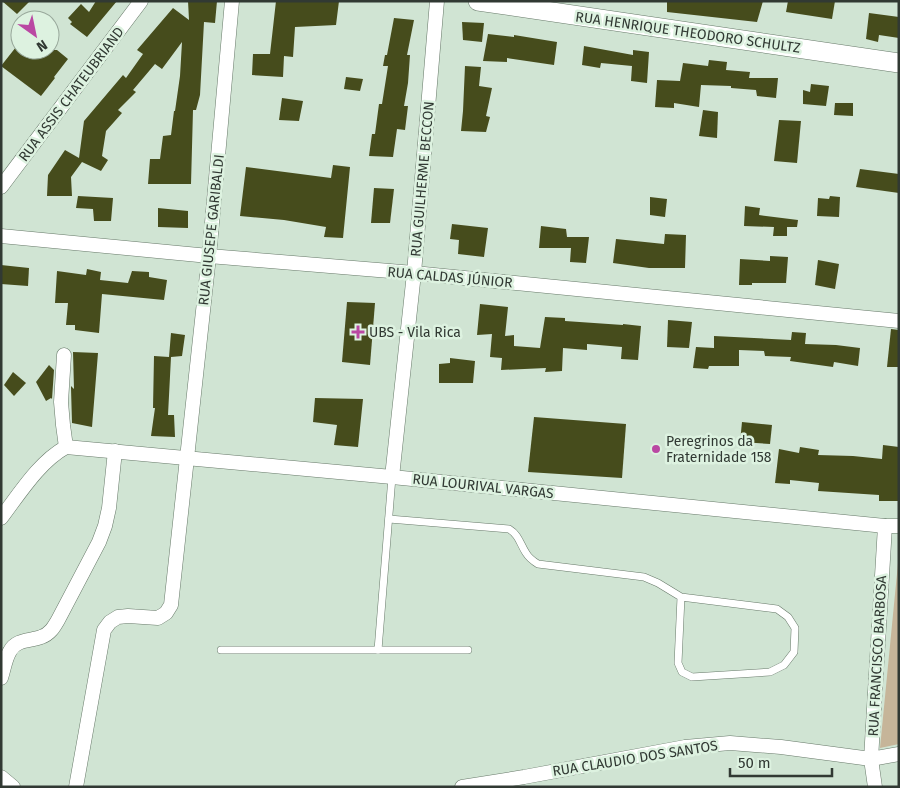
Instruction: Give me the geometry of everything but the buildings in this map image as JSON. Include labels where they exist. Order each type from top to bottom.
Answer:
[{"type":"street","name":"RUA ASSIS CHATEUBRIAND","points":[[1,187],[141,1]]},
{"type":"street","name":"RUA GIUSEPE GARIBALDI","points":[[76,787],[104,630],[110,622],[118,617],[158,618],[166,613],[171,605],[209,256],[232,1]]},
{"type":"street","name":"RUA GUILHERME BECCON","points":[[392,477],[414,272],[437,1]]},
{"type":"street","name":"RUA HENRIQUE THEODORO SCHULTZ","points":[[478,1],[899,63]]},
{"type":"street","name":"RUA CALDAS JÚNIOR","points":[[1,236],[209,256],[414,272],[899,321]]},
{"type":"street","points":[[1,518],[44,463],[56,452],[66,447],[62,426],[61,402],[64,355]]},
{"type":"street","name":"RUA LOURIVAL VARGAS","points":[[66,447],[892,526]]},
{"type":"street","points":[[1,678],[10,650],[16,644],[42,637],[51,631],[99,542],[109,508],[116,451]]},
{"type":"street","name":"RUA FRANCISCO BARBOSA","points":[[875,787],[871,759],[892,526]]},
{"type":"street","name":"RUA CLAUDIO DOS SANTOS","points":[[462,787],[685,747],[730,742],[871,759],[899,754]]},
{"type":"street","points":[[1,777],[13,787]]},
{"type":"lane","points":[[378,650],[392,477]]},
{"type":"lane","points":[[389,519],[510,529],[518,536],[526,554],[538,564],[644,577],[658,583],[681,598],[776,609],[788,617],[795,628],[794,652],[784,665],[770,672],[692,677],[682,672],[678,663],[681,598]]},
{"type":"lane","points":[[221,650],[468,650]]},
{"type":"shaded area","points":[[899,553],[899,744],[880,748]]},
{"type":"place","name":"UBS - Vila Rica","points":[[358,332]]},
{"type":"place","name":"Peregrinos da Fraternidade 158","points":[[656,449]]}]
